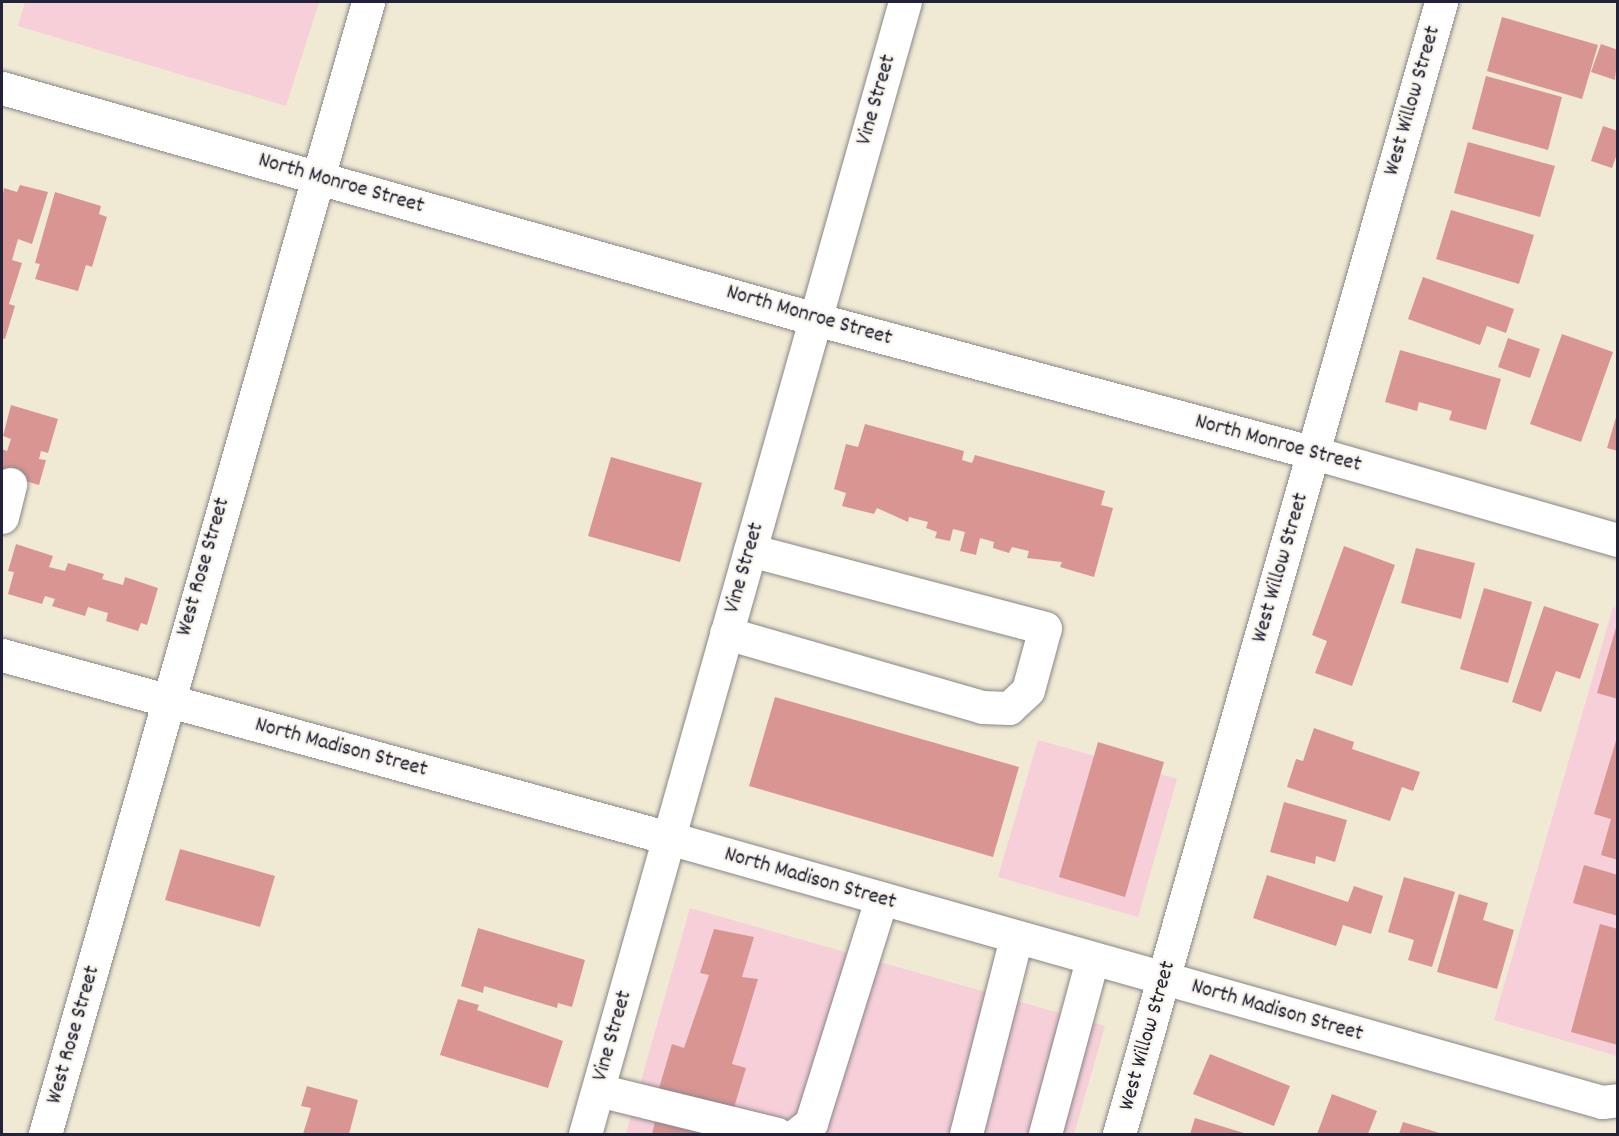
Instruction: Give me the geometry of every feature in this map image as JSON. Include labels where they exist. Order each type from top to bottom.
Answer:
[{"type":"street","name":"West Rose Street","points":[[45,1134],[368,2]]},
{"type":"street","name":"Vine Street","points":[[585,1134],[905,2]]},
{"type":"street","name":"West Willow Street","points":[[1119,1134],[1441,2]]},
{"type":"street","name":"North Monroe Street","points":[[2,88],[815,319],[1314,453],[1617,540]]},
{"type":"street","points":[[2,517],[10,484]]},
{"type":"street","points":[[726,633],[982,707],[1009,708],[1028,690],[1045,628],[750,550]]},
{"type":"street","name":"North Madison Street","points":[[2,655],[669,838],[1092,960],[1602,1102],[1617,1100]]},
{"type":"street","points":[[804,1129],[881,899]]},
{"type":"street","points":[[966,1134],[1016,938]]},
{"type":"street","points":[[1045,1134],[1092,960]]},
{"type":"street","points":[[598,1090],[777,1134]]},
{"type":"shaded area","points":[[25,2],[319,2],[286,106],[18,26]]},
{"type":"shaded area","points":[[1613,607],[1617,608],[1617,1056],[1494,1020]]},
{"type":"shaded area","points":[[1038,740],[1177,779],[1138,917],[998,877]]},
{"type":"shaded area","points":[[690,908],[1105,1026],[1074,1134],[626,1134]]},
{"type":"building","points":[[1502,17],[1598,45],[1582,99],[1487,71]]},
{"type":"building","points":[[1601,44],[1618,50],[1615,80],[1591,72]]},
{"type":"building","points":[[1486,76],[1562,97],[1548,150],[1472,129]]},
{"type":"building","points":[[1603,126],[1618,131],[1618,151],[1612,168],[1591,161]]},
{"type":"building","points":[[1468,142],[1555,166],[1540,217],[1454,193]]},
{"type":"building","points":[[20,185],[48,192],[32,244],[18,239],[12,260],[22,263],[9,304],[15,306],[5,339],[2,338],[2,198],[4,188],[17,192]]},
{"type":"building","points":[[55,192],[101,206],[99,214],[107,217],[92,267],[86,265],[78,291],[35,279],[40,264],[35,263]]},
{"type":"building","points":[[1451,210],[1534,235],[1519,284],[1436,259]]},
{"type":"building","points":[[1423,277],[1514,309],[1506,333],[1487,326],[1480,345],[1408,319]]},
{"type":"building","points":[[1562,334],[1613,352],[1581,442],[1530,424]]},
{"type":"building","points":[[1508,338],[1540,349],[1530,378],[1498,367]]},
{"type":"building","points":[[1400,350],[1501,379],[1486,430],[1449,420],[1452,411],[1419,402],[1417,411],[1385,402]]},
{"type":"building","points":[[11,405],[58,419],[48,453],[41,451],[39,459],[46,460],[39,485],[2,474],[2,449],[7,451],[11,439],[3,436]]},
{"type":"building","points":[[1618,414],[1618,451],[1607,448]]},
{"type":"building","points":[[865,424],[964,451],[962,460],[972,463],[975,455],[1105,491],[1101,505],[1113,508],[1094,577],[1060,567],[1062,562],[1027,558],[1029,551],[1012,547],[1009,553],[993,548],[994,542],[980,538],[976,555],[960,551],[965,532],[953,529],[950,541],[935,538],[937,532],[926,528],[928,522],[909,517],[908,522],[877,508],[874,514],[842,506],[846,493],[834,489],[846,444],[858,447]]},
{"type":"building","points":[[611,457],[702,483],[680,562],[588,536]]},
{"type":"building","points":[[16,544],[53,556],[49,567],[65,571],[68,563],[104,574],[102,579],[123,585],[125,577],[158,588],[147,625],[141,623],[138,631],[106,621],[108,613],[88,607],[85,616],[52,606],[55,599],[45,596],[42,604],[8,594],[14,572],[8,571]]},
{"type":"building","points":[[1344,546],[1395,565],[1352,686],[1315,673],[1327,641],[1312,635]]},
{"type":"building","points":[[1416,548],[1475,563],[1461,619],[1401,603]]},
{"type":"building","points":[[1484,588],[1532,602],[1508,683],[1460,669]]},
{"type":"building","points":[[1544,606],[1599,624],[1580,679],[1556,671],[1541,712],[1512,702]]},
{"type":"building","points":[[1618,624],[1618,699],[1597,693]]},
{"type":"building","points":[[775,697],[1019,767],[993,857],[749,786]]},
{"type":"building","points":[[1314,728],[1354,742],[1352,749],[1420,772],[1413,791],[1402,787],[1390,821],[1287,787],[1296,759],[1303,761]]},
{"type":"building","points":[[1618,734],[1618,860],[1601,855],[1611,819],[1594,814]]},
{"type":"building","points":[[1098,742],[1164,762],[1125,897],[1059,877]]},
{"type":"building","points":[[1284,802],[1347,820],[1335,862],[1316,856],[1315,864],[1270,852]]},
{"type":"building","points":[[180,849],[275,876],[260,927],[165,900]]},
{"type":"building","points":[[1584,865],[1618,875],[1618,916],[1573,903]]},
{"type":"building","points":[[1267,875],[1348,902],[1354,886],[1383,896],[1371,934],[1343,925],[1336,946],[1253,918]]},
{"type":"building","points":[[1404,877],[1455,892],[1432,967],[1408,960],[1414,940],[1388,932]]},
{"type":"building","points":[[1459,894],[1488,903],[1483,920],[1514,930],[1497,989],[1437,972]]},
{"type":"building","points":[[1600,924],[1618,929],[1618,1045],[1571,1032]]},
{"type":"building","points":[[478,928],[585,960],[572,1007],[558,1003],[557,1008],[484,986],[483,993],[461,986]]},
{"type":"building","points":[[714,929],[754,937],[742,977],[758,979],[732,1064],[746,1068],[733,1111],[657,1095],[672,1044],[684,1048],[709,975],[700,973]]},
{"type":"building","points":[[458,999],[479,1005],[477,1010],[563,1041],[548,1088],[440,1055]]},
{"type":"building","points":[[1210,1054],[1290,1086],[1274,1126],[1193,1094]]},
{"type":"building","points":[[307,1086],[358,1100],[349,1134],[303,1134],[311,1108],[301,1106]]},
{"type":"building","points":[[1332,1094],[1377,1111],[1368,1134],[1317,1134]]},
{"type":"building","points":[[656,1118],[710,1134],[652,1134]]},
{"type":"building","points":[[1195,1118],[1247,1134],[1190,1134]]},
{"type":"building","points":[[1403,1122],[1443,1134],[1399,1134]]}]
